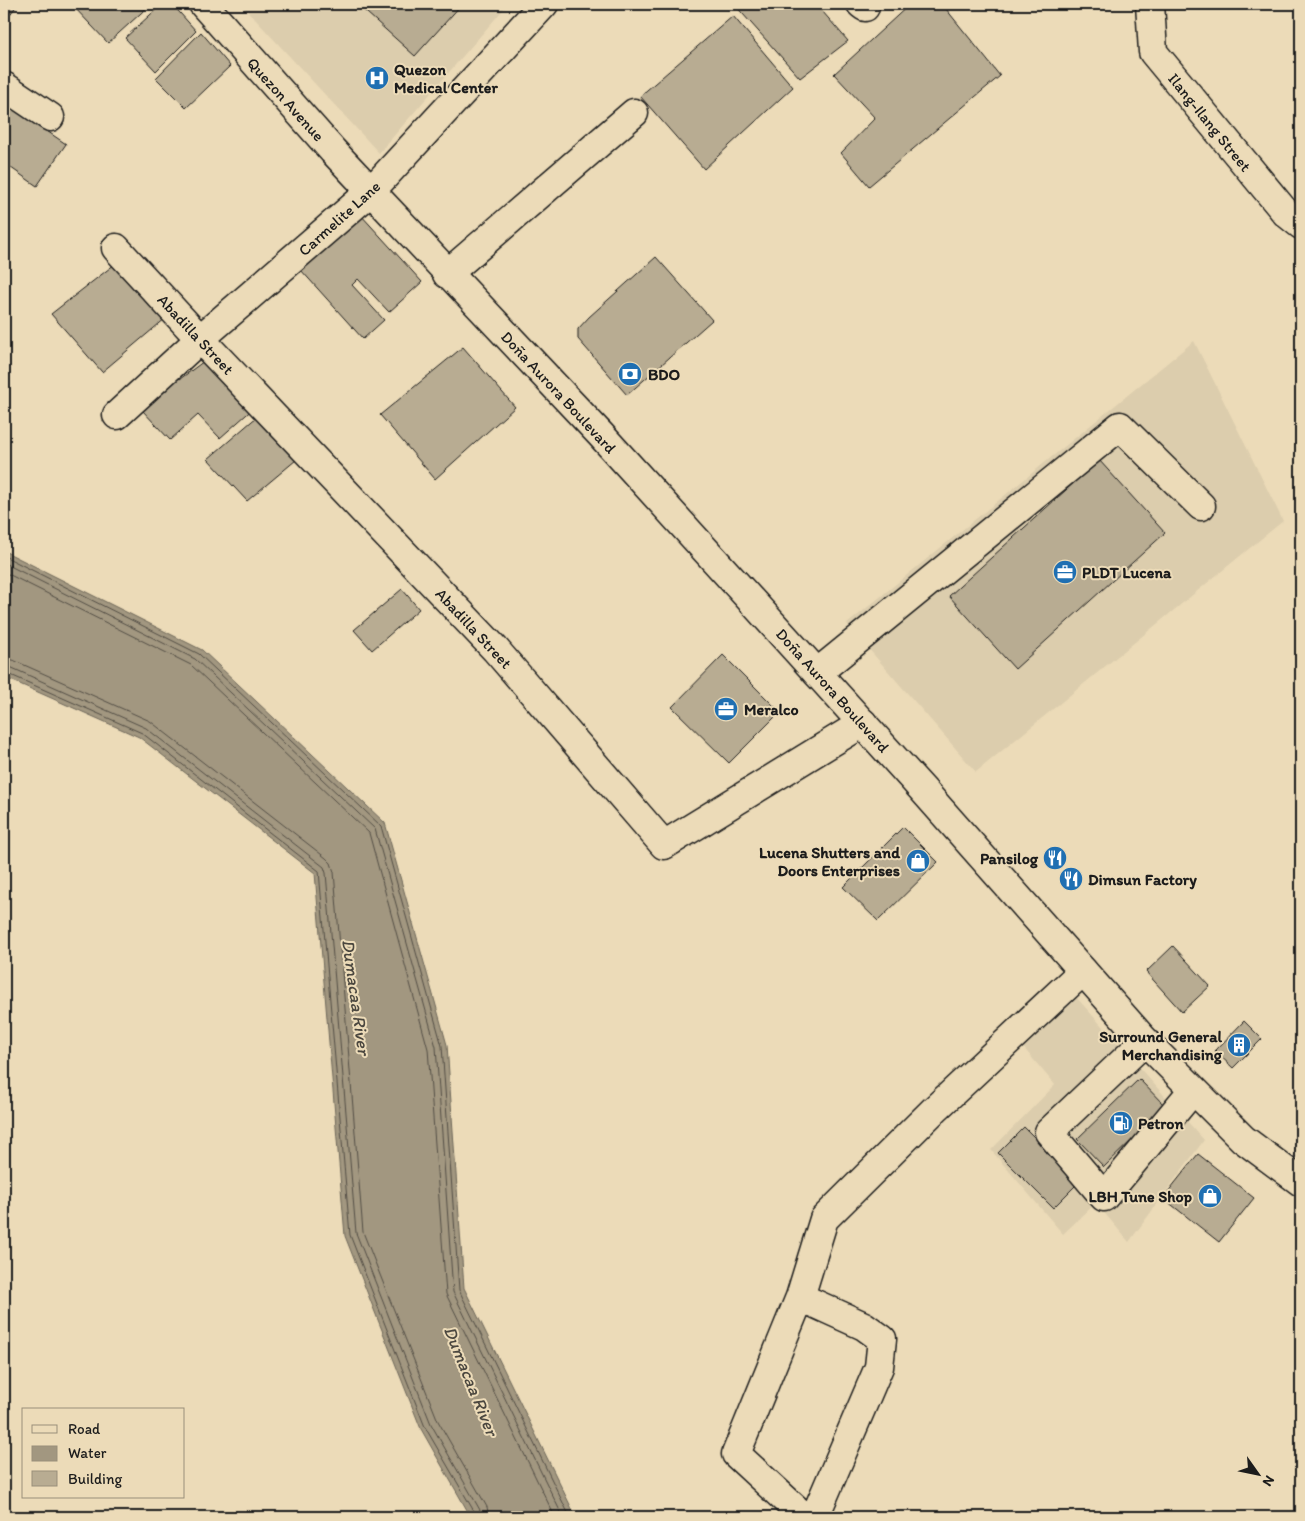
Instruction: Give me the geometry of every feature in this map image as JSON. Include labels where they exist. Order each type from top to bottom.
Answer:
[{"type":"street","name":"Quezon Avenue","points":[[203,4],[370,192]]},
{"type":"street","name":"Carmelite Lane","points":[[117,415],[200,339],[370,192],[544,4]]},
{"type":"street","name":"Ilang-Ilang Street","points":[[1150,4],[1154,52],[1286,213],[1301,225]]},
{"type":"street","points":[[4,86],[50,117]]},
{"type":"street","points":[[447,274],[634,113]]},
{"type":"street","name":"Doña Aurora Boulevard","points":[[370,192],[601,435],[863,724],[1145,1041],[1192,1090],[1243,1138],[1301,1182]]},
{"type":"street","name":"Abadilla Street","points":[[116,248],[200,339],[495,648],[664,845],[863,724]]},
{"type":"street","points":[[817,673],[1120,426],[1201,506]]},
{"type":"street","points":[[800,1297],[864,1326],[882,1339],[879,1367],[816,1514],[801,1514],[736,1454],[800,1297],[824,1219],[935,1109],[1083,971]]},
{"type":"street","points":[[1145,1041],[1049,1132],[1104,1196],[1192,1090]]},
{"type":"shaded area","name":"Quezon Medical Center","points":[[241,4],[508,4],[379,153]]},
{"type":"shaded area","name":"PLDT Lucena","points":[[1194,341],[1283,521],[976,772],[847,624]]},
{"type":"shaded area","points":[[1076,997],[1204,1140],[1129,1242],[1096,1203],[1063,1234],[991,1150],[1055,1085],[1022,1046]]},
{"type":"water","name":"Dumacaa River","points":[[4,551],[202,650],[385,823],[447,1045],[464,1288],[576,1517],[471,1517],[421,1429],[345,1236],[315,873],[139,737],[4,677]]},
{"type":"building","points":[[4,4],[18,4],[4,22]]},
{"type":"building","points":[[76,4],[151,4],[108,43],[73,6]]},
{"type":"building","points":[[162,4],[172,4],[196,31],[156,71],[125,38]]},
{"type":"building","points":[[357,4],[462,4],[415,56]]},
{"type":"building","points":[[734,4],[816,4],[848,41],[800,78]]},
{"type":"building","points":[[910,4],[942,4],[1000,76],[869,186],[841,153],[875,118],[834,74]]},
{"type":"building","points":[[733,16],[793,87],[704,169],[640,96]]},
{"type":"building","points":[[201,32],[230,66],[186,108],[156,78]]},
{"type":"building","points":[[4,102],[66,144],[37,186],[4,163]]},
{"type":"building","points":[[360,214],[422,282],[389,312],[358,279],[352,285],[384,320],[363,339],[300,269]]},
{"type":"building","points":[[656,257],[712,320],[627,395],[578,339],[578,329]]},
{"type":"building","points":[[115,264],[166,318],[102,372],[51,314]]},
{"type":"building","points":[[463,347],[515,407],[435,479],[380,415]]},
{"type":"building","points":[[204,361],[255,407],[220,438],[198,415],[170,440],[142,410],[173,373],[180,379]]},
{"type":"building","points":[[259,415],[296,460],[247,501],[208,459]]},
{"type":"building","points":[[1099,460],[1165,533],[1015,669],[949,596]]},
{"type":"building","points":[[402,589],[419,609],[372,650],[354,630]]},
{"type":"building","name":"Meralco","points":[[723,655],[780,712],[729,763],[672,707]]},
{"type":"building","points":[[903,827],[938,862],[878,921],[843,887]]},
{"type":"building","points":[[1173,946],[1210,986],[1182,1012],[1146,972]]},
{"type":"building","name":"Surround General Merchandising","points":[[1244,1021],[1262,1039],[1233,1068],[1215,1051]]},
{"type":"building","name":"Petron","points":[[1139,1079],[1166,1107],[1104,1167],[1077,1139]]},
{"type":"building","points":[[1024,1127],[1079,1182],[1053,1208],[998,1153]]},
{"type":"building","points":[[1198,1154],[1254,1198],[1219,1242],[1163,1198]]},
{"type":"place","name":"Quezon Medical Center","points":[[377,78]]},
{"type":"place","name":"BDO","points":[[630,374]]},
{"type":"place","name":"PLDT Lucena","points":[[1065,572]]},
{"type":"place","name":"Meralco","points":[[726,709]]},
{"type":"place","name":"Pansilog","points":[[1055,858]]},
{"type":"place","name":"Lucena Shutters and Doors Enterprises","points":[[918,861]]},
{"type":"place","name":"Dimsun Factory","points":[[1071,879]]},
{"type":"place","name":"Surround General Merchandising","points":[[1239,1045]]},
{"type":"place","name":"Petron","points":[[1121,1123]]},
{"type":"place","name":"LBH Tune Shop","points":[[1210,1196]]}]
